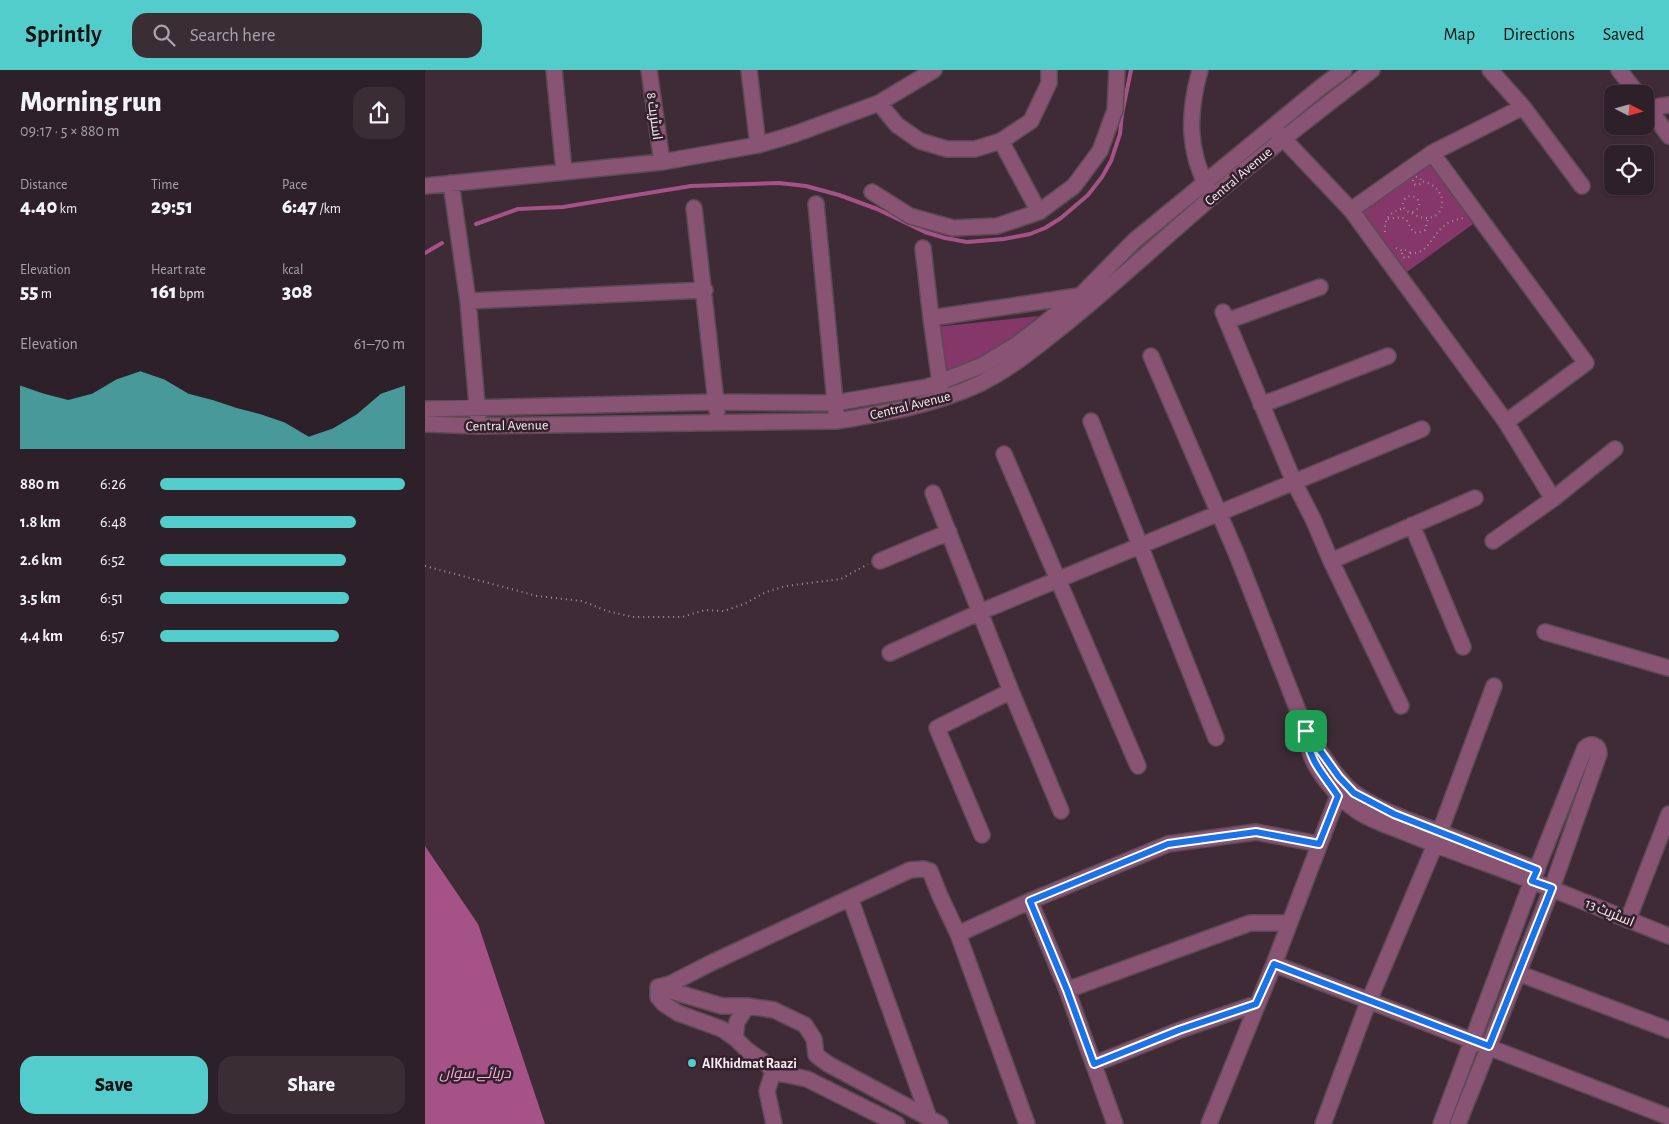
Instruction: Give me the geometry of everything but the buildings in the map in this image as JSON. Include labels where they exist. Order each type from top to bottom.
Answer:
[{"type":"street","points":[[554,70],[564,171]]},
{"type":"street","name":"اسٹریٹ 8","points":[[649,70],[662,162]]},
{"type":"street","points":[[749,70],[758,145]]},
{"type":"street","points":[[425,186],[662,162],[758,145],[795,134],[879,103],[934,70]]},
{"type":"street","points":[[879,103],[897,125],[920,141],[947,149],[975,149],[1001,142],[1031,121],[1049,83],[1049,70]]},
{"type":"street","points":[[872,192],[910,216],[953,228],[997,226],[1039,212],[1074,186],[1100,151],[1115,110],[1117,70]]},
{"type":"street","points":[[1200,70],[1193,97],[1191,126],[1195,155],[1204,183],[1212,197]]},
{"type":"street","name":"Central Avenue","points":[[425,409],[716,402],[835,402],[927,387],[983,365],[1016,345],[1080,296],[1134,240],[1344,70]]},
{"type":"street","name":"Central Avenue","points":[[425,424],[479,426],[837,421],[895,411],[943,398],[980,383],[1026,355],[1115,284],[1212,197],[1283,138],[1372,70]]},
{"type":"street","points":[[1490,70],[1523,108],[1583,186]]},
{"type":"street","points":[[1619,70],[1631,85]]},
{"type":"street","points":[[1654,106],[1669,105]]},
{"type":"street","points":[[1351,210],[1432,153],[1523,108]]},
{"type":"street","points":[[1654,116],[1669,136]]},
{"type":"street","points":[[1272,127],[1351,210],[1505,422],[1553,499]]},
{"type":"street","points":[[1001,142],[1039,212]]},
{"type":"street","points":[[1432,153],[1586,363],[1505,422]]},
{"type":"street","points":[[451,183],[468,300],[479,426]]},
{"type":"street","points":[[816,204],[837,421]]},
{"type":"street","points":[[694,208],[705,290],[718,422]]},
{"type":"street","points":[[923,248],[943,398]]},
{"type":"street","points":[[931,318],[1080,296],[1115,284]]},
{"type":"street","points":[[1320,287],[1225,316],[1294,482],[1313,518],[1331,561],[1401,706]]},
{"type":"street","points":[[468,300],[705,290]]},
{"type":"street","points":[[1151,356],[1219,514],[1306,731],[1339,777],[1354,793],[1437,839]]},
{"type":"street","points":[[1261,405],[1389,356]]},
{"type":"street","points":[[1091,421],[1216,738]]},
{"type":"street","points":[[890,654],[981,612],[1422,429]]},
{"type":"street","points":[[1493,541],[1553,499],[1615,449]]},
{"type":"street","points":[[1004,454],[1138,766]]},
{"type":"street","points":[[933,493],[1011,691],[1061,811]]},
{"type":"street","points":[[1331,561],[1475,498]]},
{"type":"street","points":[[1412,525],[1463,647]]},
{"type":"street","points":[[880,561],[949,532]]},
{"type":"street","points":[[1545,632],[1669,668]]},
{"type":"street","points":[[1323,1124],[1369,1001],[1437,839],[1494,686]]},
{"type":"street","points":[[982,835],[937,728],[1011,691]]},
{"type":"street","points":[[1306,731],[1313,761],[1338,796],[1358,812],[1375,820],[1437,839]]},
{"type":"street","points":[[1441,1124],[1534,876],[1585,748],[1589,745],[1595,746],[1599,749],[1599,754],[1552,888],[1458,1124]]},
{"type":"street","points":[[1209,1124],[1256,1004],[1274,964],[1338,796]]},
{"type":"street","points":[[1628,920],[1663,848],[1669,814]]},
{"type":"street","points":[[958,934],[1030,901],[1168,844],[1256,832],[1319,844]]},
{"type":"street","name":"اسٹریٹ 13","points":[[1437,839],[1534,876],[1552,888],[1669,936]]},
{"type":"street","points":[[658,987],[670,984],[909,870],[923,869],[930,871],[958,934],[1027,1124]]},
{"type":"street","points":[[850,898],[934,1121]]},
{"type":"street","points":[[1030,901],[1067,990],[1115,1124]]},
{"type":"street","points":[[1067,990],[1250,923],[1289,923]]},
{"type":"street","points":[[1274,964],[1669,1117]]},
{"type":"street","points":[[1518,972],[1669,1030]]},
{"type":"street","points":[[658,987],[722,1006],[747,1006],[774,1010],[805,1025],[814,1039],[816,1055],[814,1071],[807,1079]]},
{"type":"street","points":[[658,987],[657,997],[664,1004],[679,1013],[722,1029],[767,1064],[773,1072],[807,1079],[897,1124]]},
{"type":"street","points":[[1094,1064],[1179,1030],[1256,1004]]},
{"type":"street","points":[[735,1038],[737,1022],[744,1014],[747,1006]]},
{"type":"street","points":[[816,1055],[828,1064],[934,1121]]},
{"type":"street","points":[[773,1072],[767,1092],[774,1124]]},
{"type":"path","points":[[1404,208],[1421,218],[1428,219],[1441,211],[1443,201],[1438,188],[1420,181]]},
{"type":"path","points":[[1404,208],[1405,200],[1409,197],[1414,197],[1418,200],[1419,206],[1412,212]]},
{"type":"path","points":[[1387,238],[1386,220],[1391,214],[1404,208]]},
{"type":"path","points":[[1392,245],[1403,251],[1407,250],[1410,253],[1416,254],[1429,246],[1445,225],[1452,221],[1478,215]]},
{"type":"path","points":[[1386,220],[1390,217],[1402,217],[1407,221],[1413,232],[1419,233],[1425,230],[1428,219]]},
{"type":"path","points":[[1403,251],[1402,255],[1405,257],[1409,257],[1410,253]]},
{"type":"path","points":[[425,566],[537,596],[582,601],[607,611],[633,617],[682,618],[705,610],[724,611],[744,604],[766,592],[786,586],[841,579],[865,565],[880,561]]},
{"type":"shaded area","points":[[1427,159],[1473,224],[1403,275],[1356,211]]},
{"type":"shaded area","points":[[1039,316],[992,353],[943,378],[936,327]]},
{"type":"water","name":"دریائے سواں","points":[[425,846],[478,924],[545,1124],[425,1124]]},
{"type":"waterway","points":[[476,224],[518,209],[563,207],[691,186],[779,183],[806,186],[839,195],[877,209],[925,232],[945,238],[967,242],[1004,239],[1030,234],[1045,228],[1061,218],[1088,195],[1102,177],[1111,161],[1120,134],[1131,70]]},
{"type":"waterway","points":[[425,253],[442,243]]},
{"type":"place","name":"AlKhidmat Raazi","points":[[692,1063]]},
{"type":"route","points":[[1306,731],[1339,777],[1354,793],[1394,814],[1537,870],[1532,881],[1552,888],[1489,1046],[1274,964],[1256,1004],[1179,1030],[1094,1064],[1067,990],[1030,901],[1168,844],[1256,832],[1319,844],[1338,796],[1313,761],[1306,731]]}]
